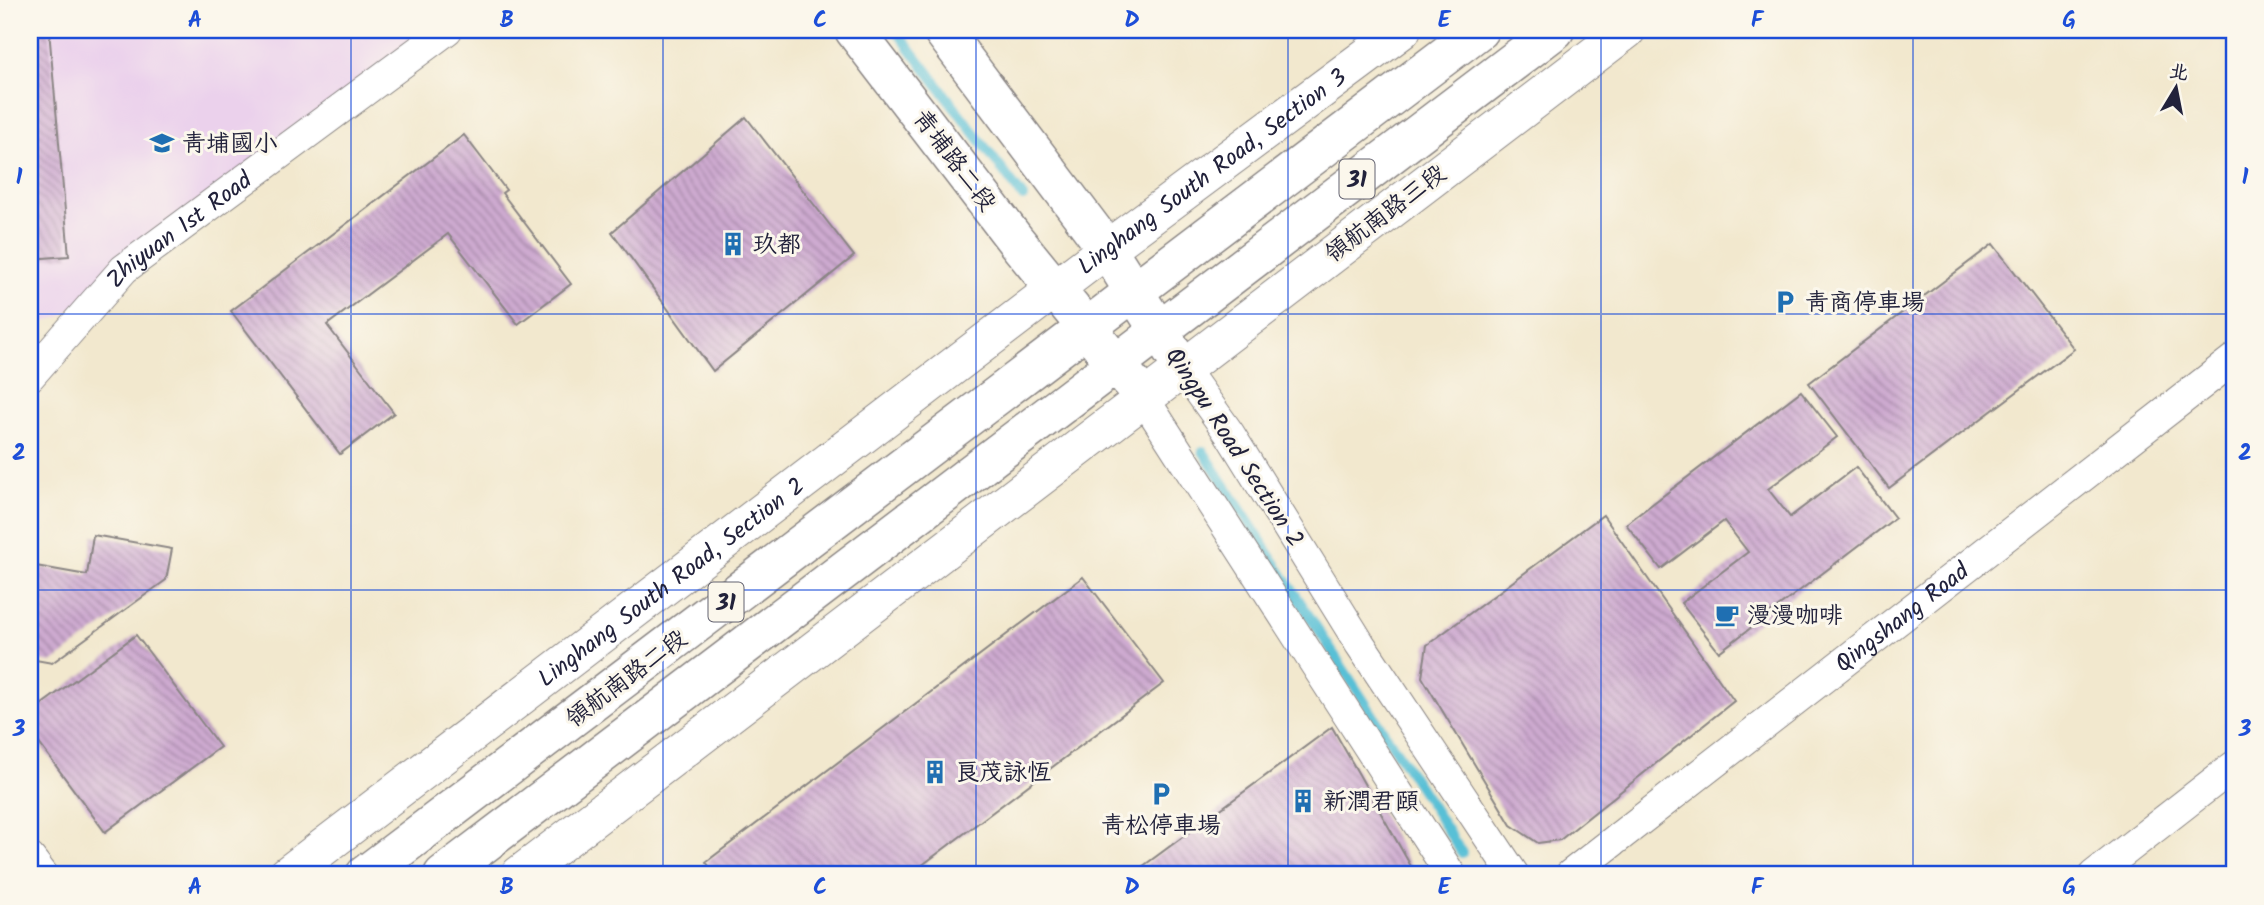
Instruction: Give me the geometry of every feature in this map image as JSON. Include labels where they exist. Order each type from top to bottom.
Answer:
[{"type":"main road","name":"青埔路二段","points":[[855,30],[1055,290]]},
{"type":"main road","name":"Qingpu Road Section 2","points":[[942,30],[1107,248],[1182,366]]},
{"type":"main road","name":"Linghang South Road, Section 3","points":[[1133,290],[1479,30]]},
{"type":"main road","name":"31","points":[[1159,328],[1555,30]]},
{"type":"main road","name":"Qingpu Road Section 2","points":[[1055,290],[1143,397]]},
{"type":"main road","name":"31","points":[[1087,328],[1133,290]]},
{"type":"main road","name":"領航南路二段","points":[[365,875],[1087,328]]},
{"type":"main road","name":"領航南路二段","points":[[443,875],[1159,328]]},
{"type":"street","name":"Zhiyuan 1st Road","points":[[30,376],[124,270],[447,30]]},
{"type":"street","name":"Linghang South Road, Section 3","points":[[1055,290],[1107,248],[1402,30]]},
{"type":"street","name":"領航南路三段","points":[[1143,397],[1627,30]]},
{"type":"street","name":"Linghang South Road, Section 2","points":[[288,875],[1055,290]]},
{"type":"street","name":"Qingshang Road","points":[[1570,875],[2234,359]]},
{"type":"street","name":"Qingpu Road Section 2","points":[[1182,366],[1229,433],[1360,644],[1514,875]]},
{"type":"street","name":"Qingpu Road Section 2","points":[[1143,397],[1451,875]]},
{"type":"street","name":"31","points":[[519,875],[1143,397]]},
{"type":"street","points":[[2094,875],[2234,766]]},
{"type":"street","points":[[30,858],[43,875]]},
{"type":"shaded area","name":"青埔國小","points":[[30,30],[443,30],[62,316],[30,327]]},
{"type":"building","points":[[30,30],[49,30],[69,256],[30,259]]},
{"type":"building","name":"玖都","points":[[746,117],[854,256],[713,371],[612,232]]},
{"type":"building","points":[[464,135],[506,190],[502,193],[571,284],[518,324],[448,234],[327,325],[394,413],[340,454],[231,311]]},
{"type":"building","points":[[1993,244],[2074,349],[1889,488],[1809,383]]},
{"type":"building","points":[[1801,391],[1837,437],[1768,489],[1790,517],[1856,467],[1895,518],[1719,652],[1681,603],[1748,552],[1724,521],[1661,569],[1626,524]]},
{"type":"building","points":[[1603,515],[1734,701],[1560,840],[1538,843],[1511,825],[1422,677],[1427,645]]},
{"type":"building","points":[[93,535],[172,549],[166,580],[52,663],[30,659],[30,565],[87,575]]},
{"type":"building","name":"良茂詠恆","points":[[1083,577],[1164,683],[909,875],[716,875],[706,862]]},
{"type":"building","points":[[136,635],[220,747],[105,832],[30,731],[30,713]]},
{"type":"building","name":"新潤君頤","points":[[1332,727],[1416,875],[1131,875]]},
{"type":"waterway","points":[[896,30],[1023,197]]},
{"type":"waterway","points":[[1203,451],[1462,853]]},
{"type":"place","name":"青埔國小","points":[[162,143]]},
{"type":"place","name":"玖都","points":[[733,244]]},
{"type":"place","name":"青商停車場","points":[[1785,302]]},
{"type":"place","name":"漫漫咖啡","points":[[1727,615]]},
{"type":"place","name":"良茂詠恆","points":[[935,772]]},
{"type":"place","name":"青松停車場","points":[[1161,794]]},
{"type":"place","name":"新潤君頤","points":[[1303,801]]}]
